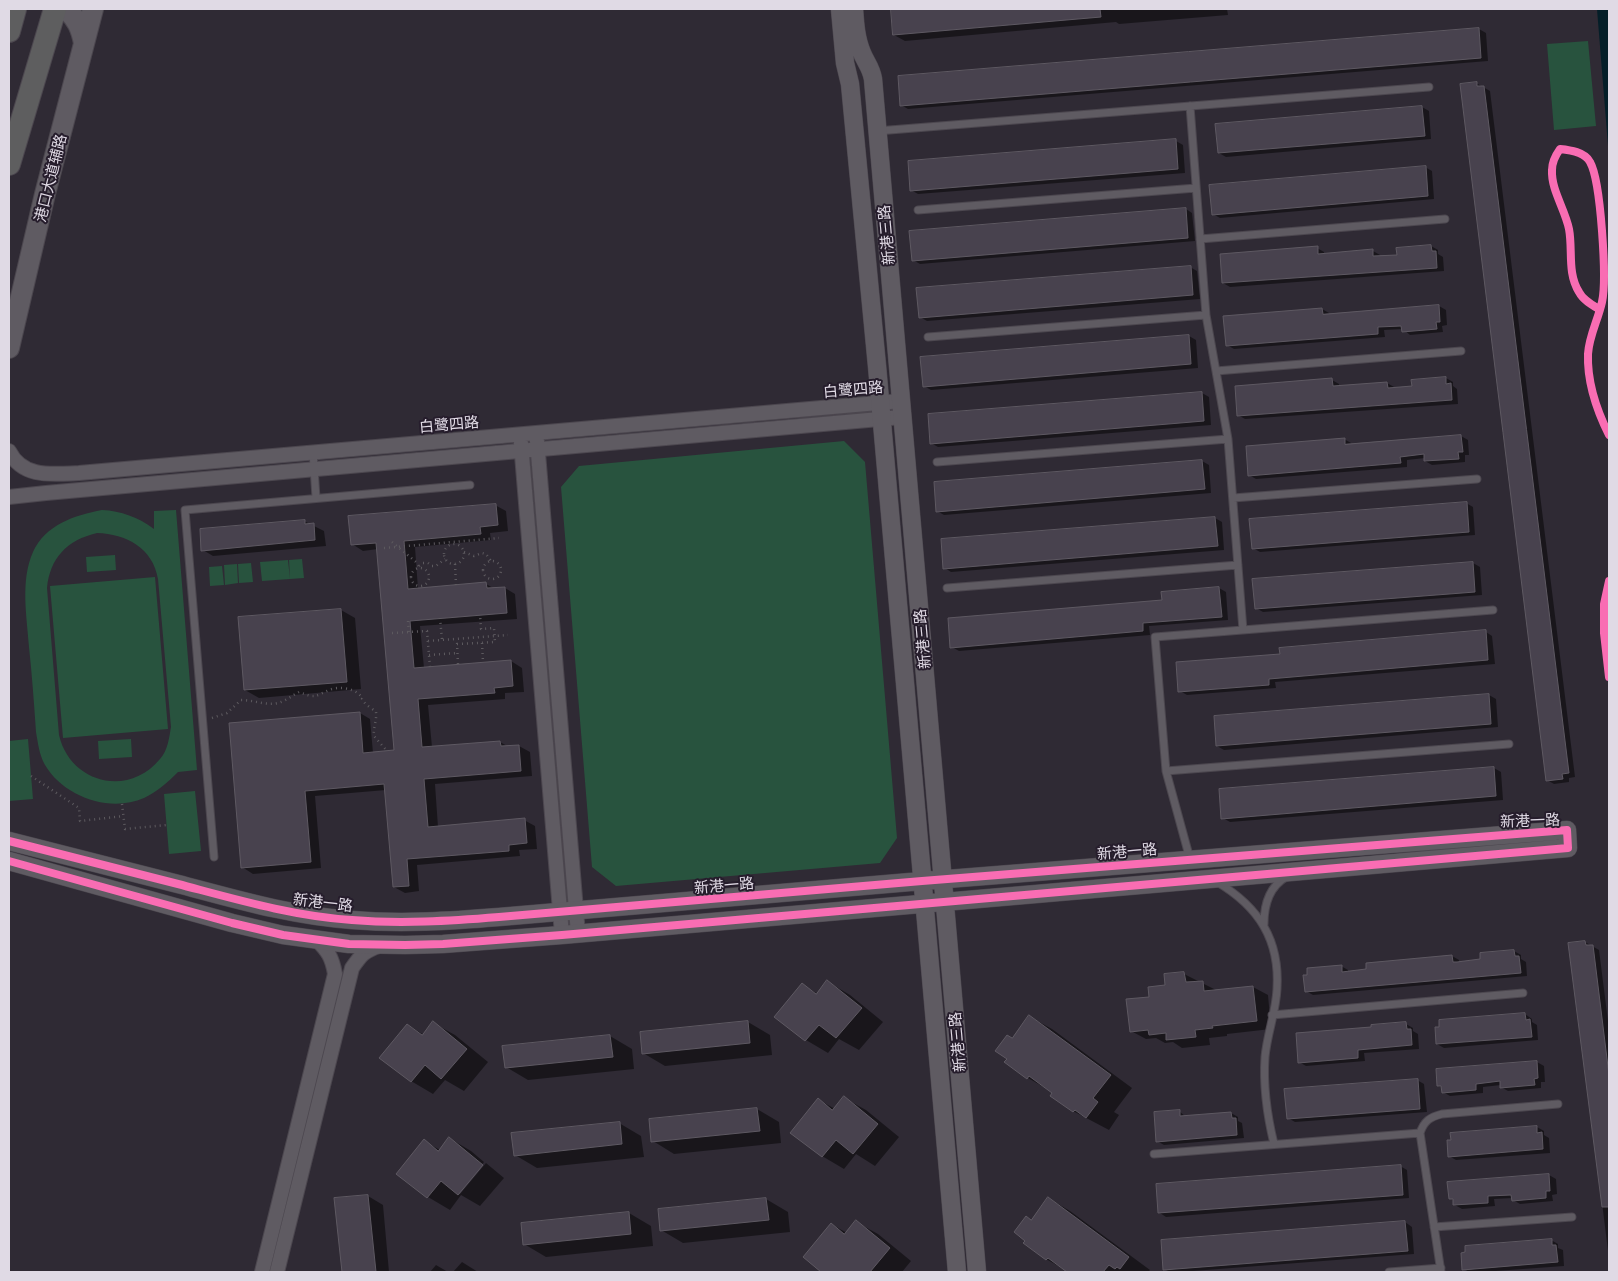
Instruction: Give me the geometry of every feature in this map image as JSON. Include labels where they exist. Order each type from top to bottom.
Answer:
[{"type":"main road","points":[[9,31],[16,9]]},
{"type":"main road","points":[[9,164],[55,9]]},
{"type":"main road","points":[[66,9],[81,27],[84,43]]},
{"type":"main road","name":"港口大道辅路","points":[[9,348],[45,194],[93,9]]},
{"type":"street","name":"新港三路","points":[[840,9],[850,84],[881,411],[957,1272]]},
{"type":"street","name":"新港三路","points":[[854,9],[859,45],[862,54],[871,68],[977,1272]]},
{"type":"street","name":"白鹭四路","points":[[9,497],[46,492],[538,449],[902,409]]},
{"type":"street","name":"白鹭四路","points":[[9,451],[21,465],[30,471],[44,474],[79,473],[536,433],[881,411]]},
{"type":"street","points":[[536,433],[568,912]]},
{"type":"street","points":[[520,435],[570,935]]},
{"type":"street","name":"新港一路","points":[[9,841],[286,912],[351,920],[404,923],[568,912],[1567,830],[1568,848],[570,935],[443,944],[381,945],[349,944],[283,935],[232,923],[9,861]]},
{"type":"street","points":[[262,1272],[335,974],[332,960],[326,949],[316,939]]},
{"type":"street","points":[[277,1272],[352,968],[366,951],[381,945]]},
{"type":"lane","points":[[877,131],[1429,87]]},
{"type":"lane","points":[[1190,106],[1206,315],[1228,439],[1243,630]]},
{"type":"lane","points":[[918,210],[1196,188]]},
{"type":"lane","points":[[1200,238],[1445,219]]},
{"type":"lane","points":[[928,337],[1206,315]]},
{"type":"lane","points":[[1216,371],[1461,351]]},
{"type":"lane","points":[[938,462],[1228,439]]},
{"type":"lane","points":[[313,452],[316,498]]},
{"type":"lane","points":[[1233,498],[1477,479]]},
{"type":"lane","points":[[214,857],[185,510],[470,485]]},
{"type":"lane","points":[[947,588],[1238,565]]},
{"type":"lane","points":[[1190,860],[1166,771],[1155,637],[1493,610]]},
{"type":"lane","points":[[1166,771],[1509,744]]},
{"type":"lane","points":[[1264,924],[1264,912],[1273,888],[1292,873]]},
{"type":"lane","points":[[1213,880],[1236,894],[1256,913],[1272,940],[1277,965],[1277,990],[1265,1058],[1264,1079],[1274,1144]]},
{"type":"lane","points":[[1272,1015],[1523,993]]},
{"type":"lane","points":[[1389,1272],[1441,1270],[1420,1132],[1428,1119],[1442,1114],[1558,1104]]},
{"type":"lane","points":[[1154,1154],[1420,1132]]},
{"type":"lane","points":[[1434,1227],[1572,1216]]},
{"type":"path","points":[[384,548],[499,538]]},
{"type":"path","points":[[392,542],[411,557],[419,567],[425,570],[429,577],[428,582],[423,585],[414,583],[413,573],[419,567],[423,563],[436,566],[445,559]]},
{"type":"path","points":[[452,543],[459,545],[464,552],[474,556],[482,553],[486,554],[491,561],[496,562],[500,569],[499,575],[494,578],[488,578],[483,571],[484,565],[491,561]]},
{"type":"path","points":[[452,543],[444,550],[445,559],[450,564],[462,561],[464,552]]},
{"type":"path","points":[[454,564],[456,585]]},
{"type":"path","points":[[458,664],[457,644],[495,642],[494,628],[481,629],[480,615]]},
{"type":"path","points":[[440,618],[442,640]]},
{"type":"path","points":[[408,621],[409,632]]},
{"type":"path","points":[[392,633],[427,631],[430,667]]},
{"type":"path","points":[[428,641],[508,634]]},
{"type":"path","points":[[470,638],[471,644]]},
{"type":"path","points":[[482,643],[483,662]]},
{"type":"path","points":[[429,655],[457,653]]},
{"type":"path","points":[[203,719],[214,718],[227,713],[241,700],[273,704],[283,702],[299,692],[313,697],[330,690],[342,688],[358,693],[364,702],[376,712],[377,719],[373,728],[374,736],[387,751]]},
{"type":"path","points":[[31,776],[79,808],[80,821],[124,816]]},
{"type":"path","points":[[122,804],[125,829],[166,825]]},
{"type":"green space","points":[[1588,41],[1596,126],[1554,130],[1547,44]]},
{"type":"green space","points":[[844,441],[865,462],[897,838],[880,863],[616,886],[592,867],[561,487],[579,466]]},
{"type":"green space","points":[[102,510],[123,513],[142,521],[154,529],[154,511],[176,510],[197,770],[178,772],[144,798],[117,804],[103,803],[76,793],[64,786],[45,765],[40,753],[36,732],[25,599],[29,563],[38,543],[53,528],[71,518]],"holes":[[[97,533],[118,536],[136,545],[144,551],[155,568],[158,579],[171,727],[169,740],[160,759],[147,771],[132,778],[117,781],[102,780],[87,774],[75,764],[65,751],[59,735],[47,588],[52,568],[62,552],[77,540],[86,536]]]},
{"type":"green space","points":[[115,555],[116,570],[87,572],[86,557]]},
{"type":"green space","points":[[302,559],[304,578],[290,579],[289,560]]},
{"type":"green space","points":[[288,560],[290,579],[262,581],[260,562]]},
{"type":"green space","points":[[251,563],[253,582],[239,583],[238,564]]},
{"type":"green space","points":[[237,564],[238,583],[225,585],[224,565]]},
{"type":"green space","points":[[222,566],[224,585],[210,586],[209,567]]},
{"type":"green space","points":[[155,577],[168,729],[63,738],[50,586]]},
{"type":"green space","points":[[28,739],[33,799],[9,801],[9,741]]},
{"type":"green space","points":[[131,739],[132,757],[99,759],[98,741]]},
{"type":"green space","points":[[195,791],[201,851],[169,854],[164,794]]},
{"type":"water","points":[[1597,9],[1609,9],[1609,158]]},
{"type":"building","points":[[891,9],[1100,9],[1101,17],[893,35]]},
{"type":"building","points":[[1479,28],[1481,58],[900,106],[898,76]]},
{"type":"building","points":[[1477,82],[1477,86],[1484,86],[1569,773],[1562,774],[1563,779],[1546,781],[1460,84]]},
{"type":"building","points":[[1422,106],[1425,136],[1218,153],[1215,124]]},
{"type":"building","points":[[1176,139],[1178,169],[910,191],[908,161]]},
{"type":"building","points":[[1426,166],[1428,196],[1212,215],[1209,185]]},
{"type":"building","points":[[1186,208],[1188,238],[912,261],[909,231]]},
{"type":"building","points":[[1431,245],[1432,251],[1436,251],[1437,268],[1222,283],[1220,254],[1318,246],[1318,254],[1373,249],[1373,256],[1397,255],[1396,248]]},
{"type":"building","points":[[1191,266],[1193,295],[919,318],[916,288]]},
{"type":"building","points":[[1439,305],[1440,322],[1436,322],[1437,329],[1402,332],[1401,326],[1378,327],[1378,334],[1226,346],[1223,316],[1322,308],[1323,314]]},
{"type":"building","points":[[1189,335],[1191,364],[923,387],[920,357]]},
{"type":"building","points":[[1446,377],[1446,384],[1451,383],[1452,400],[1237,416],[1235,386],[1332,378],[1333,386],[1387,382],[1388,388],[1412,386],[1411,380]]},
{"type":"building","points":[[1202,392],[1204,421],[930,444],[928,414]]},
{"type":"building","points":[[1461,435],[1463,452],[1458,452],[1459,459],[1424,461],[1424,454],[1400,457],[1401,463],[1248,476],[1246,446],[1345,438],[1345,444]]},
{"type":"building","points":[[1202,460],[1205,489],[936,512],[934,482]]},
{"type":"building","points":[[1467,502],[1469,532],[1252,549],[1249,519]]},
{"type":"building","points":[[496,504],[498,525],[480,527],[481,534],[404,541],[408,589],[486,582],[487,588],[505,587],[507,613],[410,621],[414,668],[511,660],[513,686],[494,688],[495,693],[418,699],[422,747],[500,741],[501,746],[519,745],[521,771],[424,779],[428,827],[525,818],[527,843],[509,845],[509,851],[407,859],[409,886],[393,887],[384,784],[305,791],[311,862],[241,868],[229,723],[360,712],[363,753],[394,750],[376,543],[351,545],[348,516]]},
{"type":"building","points":[[1215,517],[1218,546],[943,569],[941,539]]},
{"type":"building","points":[[305,520],[305,524],[314,523],[315,540],[201,551],[200,529]]},
{"type":"building","points":[[1473,562],[1475,592],[1255,609],[1252,579]]},
{"type":"building","points":[[1219,587],[1222,617],[1143,623],[1143,631],[950,648],[948,618],[1162,600],[1161,592]]},
{"type":"building","points":[[341,609],[347,682],[244,690],[238,617]]},
{"type":"building","points":[[1486,630],[1488,660],[1269,679],[1269,685],[1178,692],[1176,662],[1280,654],[1279,648]]},
{"type":"building","points":[[1489,694],[1491,724],[1216,746],[1214,716]]},
{"type":"building","points":[[1494,767],[1496,796],[1221,819],[1219,789]]},
{"type":"building","points":[[1585,941],[1586,945],[1593,945],[1609,1075],[1609,1207],[1602,1207],[1568,943]]},
{"type":"building","points":[[1514,950],[1515,956],[1519,956],[1521,973],[1305,992],[1303,975],[1307,975],[1307,968],[1342,965],[1342,972],[1366,969],[1366,963],[1452,955],[1453,962],[1457,962],[1480,959],[1480,953]]},
{"type":"building","points":[[1184,972],[1186,982],[1203,981],[1204,991],[1253,986],[1257,1021],[1212,1026],[1213,1028],[1195,1030],[1196,1037],[1166,1040],[1166,1033],[1149,1035],[1148,1030],[1130,1032],[1126,999],[1149,997],[1148,987],[1165,985],[1164,974]]},
{"type":"building","points":[[827,980],[862,1008],[836,1038],[819,1025],[805,1041],[774,1017],[802,983],[816,994]]},
{"type":"building","points":[[1525,1013],[1526,1020],[1530,1019],[1532,1037],[1436,1044],[1435,1027],[1439,1027],[1439,1020]]},
{"type":"building","points":[[1029,1015],[1111,1075],[1093,1098],[1098,1102],[1086,1118],[1075,1110],[1073,1112],[1050,1096],[1052,1093],[1029,1076],[1027,1079],[1004,1062],[1007,1059],[995,1051],[1007,1035],[1012,1038]]},
{"type":"building","points":[[433,1021],[467,1049],[441,1079],[425,1065],[411,1082],[379,1058],[407,1024],[422,1035]]},
{"type":"building","points":[[748,1021],[750,1043],[642,1054],[640,1032]]},
{"type":"building","points":[[1406,1022],[1407,1029],[1411,1029],[1412,1045],[1358,1050],[1358,1058],[1298,1063],[1296,1033]]},
{"type":"building","points":[[610,1035],[613,1057],[505,1068],[502,1046]]},
{"type":"building","points":[[1537,1061],[1538,1078],[1534,1079],[1535,1085],[1500,1088],[1500,1081],[1476,1084],[1476,1090],[1442,1093],[1441,1086],[1437,1086],[1436,1069]]},
{"type":"building","points":[[1418,1079],[1420,1109],[1287,1119],[1284,1089]]},
{"type":"building","points":[[844,1096],[878,1124],[853,1154],[836,1140],[822,1157],[790,1133],[818,1098],[832,1110]]},
{"type":"building","points":[[757,1108],[760,1131],[651,1142],[649,1119]]},
{"type":"building","points":[[1180,1110],[1180,1116],[1231,1112],[1232,1118],[1236,1118],[1237,1135],[1156,1142],[1154,1112]]},
{"type":"building","points":[[620,1122],[622,1144],[514,1156],[511,1133]]},
{"type":"building","points":[[1537,1126],[1537,1133],[1542,1132],[1543,1149],[1448,1157],[1447,1140],[1451,1140],[1450,1133]]},
{"type":"building","points":[[449,1137],[483,1165],[458,1195],[441,1181],[427,1198],[396,1174],[424,1139],[438,1151]]},
{"type":"building","points":[[1401,1165],[1403,1195],[1158,1213],[1156,1184]]},
{"type":"building","points":[[1549,1174],[1550,1191],[1546,1191],[1546,1198],[1512,1201],[1511,1195],[1488,1196],[1488,1203],[1453,1205],[1453,1199],[1449,1199],[1447,1182]]},
{"type":"building","points":[[368,1195],[376,1272],[342,1272],[334,1198]]},
{"type":"building","points":[[1048,1197],[1129,1257],[1120,1269],[1117,1267],[1115,1269],[1109,1265],[1103,1272],[1067,1272],[1048,1258],[1046,1260],[1023,1243],[1025,1241],[1014,1232],[1026,1216],[1031,1220]]},
{"type":"building","points":[[766,1198],[769,1220],[660,1231],[658,1209]]},
{"type":"building","points":[[629,1212],[631,1234],[523,1245],[521,1223]]},
{"type":"building","points":[[856,1220],[890,1248],[870,1272],[821,1272],[803,1257],[831,1223],[844,1234]]},
{"type":"building","points":[[1405,1221],[1408,1251],[1163,1270],[1161,1240]]},
{"type":"building","points":[[1552,1239],[1552,1245],[1556,1245],[1558,1262],[1462,1270],[1461,1253],[1465,1252],[1465,1246]]},
{"type":"cycle path","points":[[1599,309],[1583,297],[1575,285],[1573,277],[1569,229],[1552,177],[1553,162],[1560,149],[1577,152],[1588,159],[1594,173],[1597,189],[1602,231],[1604,274],[1602,302],[1590,341],[1588,365],[1593,396],[1609,435]]},
{"type":"cycle path","points":[[1609,581],[1604,604],[1604,633],[1609,677]]},
{"type":"cycle path","points":[[9,841],[286,911],[330,918],[389,922],[426,922],[481,918],[1567,830],[1568,848],[562,935],[405,945],[349,944],[283,935],[232,923],[9,861]]}]
